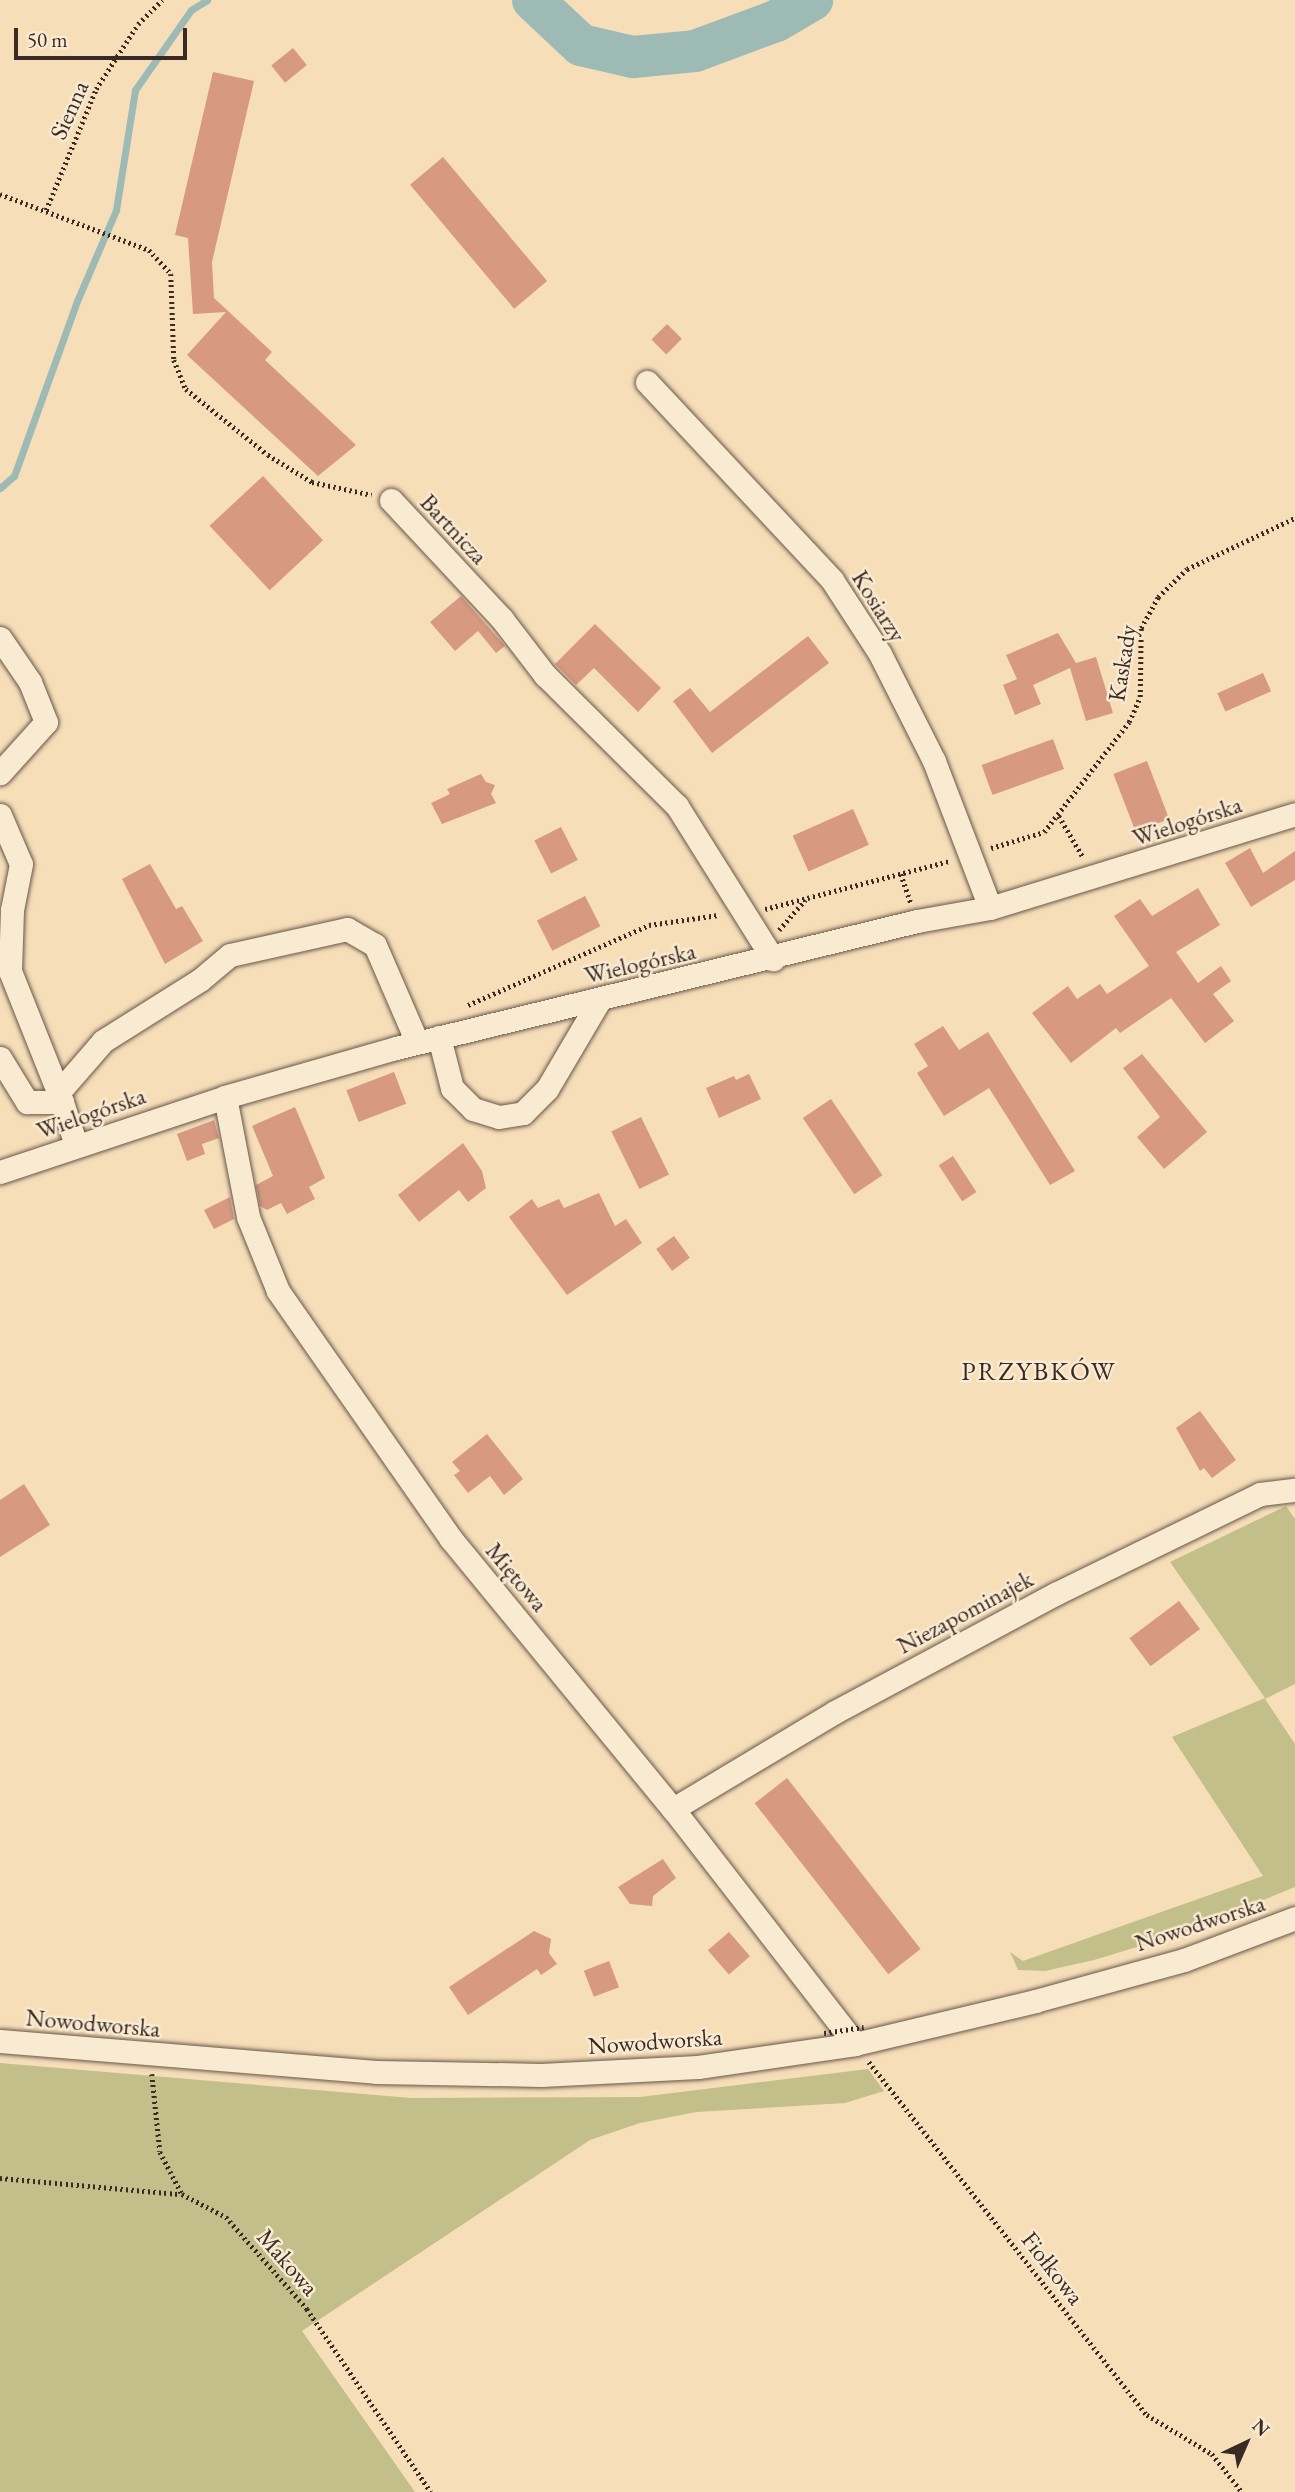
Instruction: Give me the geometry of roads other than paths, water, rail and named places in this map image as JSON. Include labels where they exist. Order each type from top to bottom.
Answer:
[{"type":"street","name":"Kosiarzy","points":[[647,382],[832,580],[880,654],[934,761],[990,908]]},
{"type":"street","name":"Bartnicza","points":[[391,500],[502,619],[545,675],[677,806],[770,952]]},
{"type":"street","points":[[0,638],[30,682],[46,722],[0,773]]},
{"type":"street","name":"Wielogórska","points":[[0,1172],[225,1097],[428,1040],[600,999],[770,952],[990,908],[1092,879],[1295,814]]},
{"type":"street","points":[[0,815],[21,864],[12,910],[10,971],[76,1145]]},
{"type":"street","points":[[0,1058],[27,1102],[60,1097],[103,1041],[200,980],[230,955],[348,929],[375,945],[452,1088],[473,1109],[499,1117],[523,1113],[547,1088],[600,999]]},
{"type":"street","name":"Miętowa","points":[[225,1097],[248,1217],[278,1291],[451,1539],[859,2036]]},
{"type":"street","name":"Niezapominajek","points":[[673,1809],[835,1712],[1055,1594],[1260,1494],[1295,1490]]},
{"type":"street","name":"Nowodworska","points":[[0,2041],[376,2073],[541,2075],[698,2067],[859,2036],[1184,1960],[1295,1918]]},
{"type":"waterway","points":[[0,488],[14,476],[77,301],[116,210],[135,90],[191,10],[207,0]]},
{"type":"waterway","points":[[533,0],[581,45],[633,57],[695,51],[776,21],[812,0]]},
{"type":"district","name":"PRZYBKÓW","points":[[1039,1372]]}]
